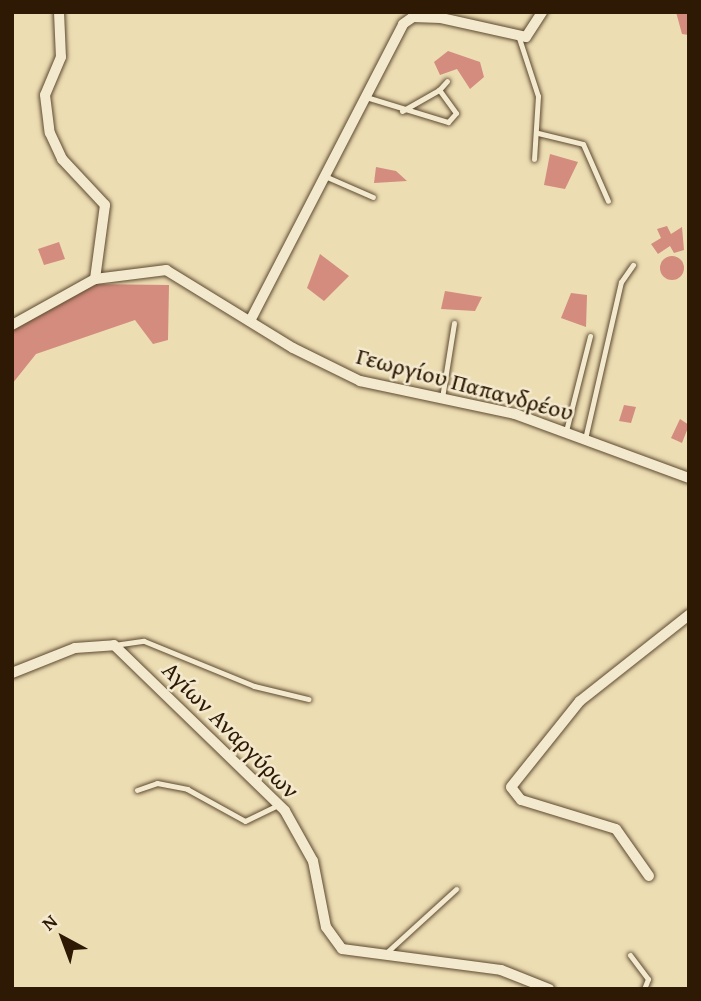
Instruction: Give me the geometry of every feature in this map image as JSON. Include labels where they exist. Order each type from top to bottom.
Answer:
[{"type":"street","points":[[59,12],[61,57],[45,95],[50,133],[62,159],[105,205],[95,279]]},
{"type":"street","points":[[250,321],[327,177],[396,33],[413,17],[519,38],[533,33],[542,12]]},
{"type":"street","name":"Γεωργίου Παπανδρέου","points":[[12,325],[95,279],[166,270],[250,321],[360,381],[442,398],[565,431],[688,476]]},
{"type":"street","points":[[649,876],[616,829],[521,800],[511,787],[580,701],[689,615]]},
{"type":"street","points":[[12,673],[75,648],[114,645]]},
{"type":"street","name":"Αγίων Αναργύρων","points":[[114,645],[219,753],[280,804],[313,861],[330,936],[349,952],[381,958],[501,970],[549,989]]},
{"type":"lane","points":[[519,38],[534,76],[538,133],[534,159]]},
{"type":"lane","points":[[402,111],[439,90],[447,81]]},
{"type":"lane","points":[[366,97],[402,111],[453,120],[456,113],[439,90]]},
{"type":"lane","points":[[538,133],[583,144],[608,201]]},
{"type":"lane","points":[[327,177],[373,197]]},
{"type":"lane","points":[[585,439],[621,282],[634,265]]},
{"type":"lane","points":[[442,398],[454,323]]},
{"type":"lane","points":[[565,431],[590,336]]},
{"type":"lane","points":[[114,645],[144,641],[254,686],[308,699]]},
{"type":"lane","points":[[137,790],[157,783],[187,789],[245,821],[280,804]]},
{"type":"lane","points":[[381,958],[456,889]]},
{"type":"lane","points":[[630,955],[646,974],[644,989]]},
{"type":"building","points":[[676,12],[689,12],[689,35],[682,34]]},
{"type":"building","points":[[448,51],[480,62],[484,77],[470,89],[457,69],[440,75],[434,62]]},
{"type":"building","points":[[550,154],[578,162],[565,189],[544,185]]},
{"type":"building","points":[[376,167],[396,171],[407,181],[374,183]]},
{"type":"building","points":[[667,226],[671,234],[682,227],[684,250],[674,253],[670,246],[658,254],[651,244],[661,238],[657,229]]},
{"type":"building","points":[[59,242],[65,259],[44,265],[38,249]]},
{"type":"building","points":[[320,254],[349,276],[324,301],[307,288]]},
{"type":"building","points":[[672,256],[683,263],[684,268],[677,279],[672,280],[661,273],[660,268],[667,257]]},
{"type":"building","points":[[87,284],[169,285],[168,340],[153,344],[135,320],[36,354],[12,384],[12,328]]},
{"type":"building","points":[[445,291],[482,297],[475,311],[441,309]]},
{"type":"building","points":[[571,293],[587,295],[586,327],[561,318]]},
{"type":"building","points":[[624,405],[636,407],[631,423],[619,421]]},
{"type":"building","points":[[680,419],[689,425],[682,443],[671,438]]},
{"type":"waterway","points":[[12,524],[12,646]]}]
